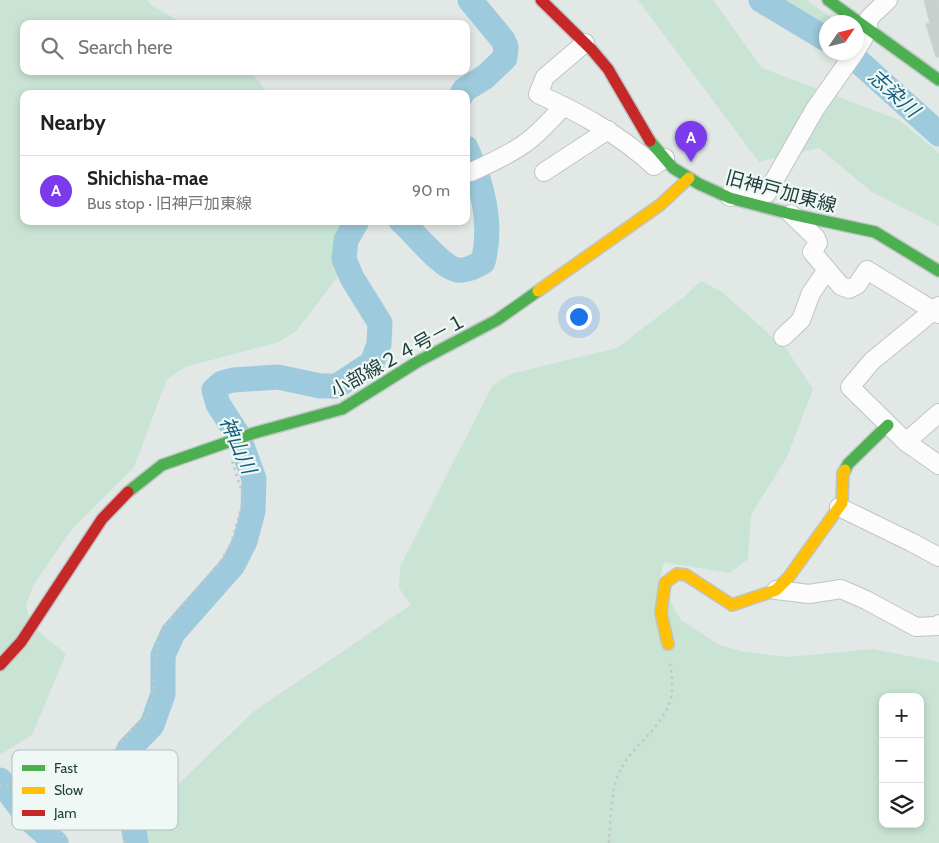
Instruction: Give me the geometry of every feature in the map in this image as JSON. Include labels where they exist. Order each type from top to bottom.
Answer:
[{"type":"street","name":"旧神戸加東線","points":[[541,0],[585,43],[608,69],[647,137],[673,168],[699,184],[730,198],[791,214],[875,232],[939,271]]},
{"type":"street","points":[[828,0],[840,15]]},
{"type":"street","points":[[864,34],[869,18],[888,0]]},
{"type":"street","points":[[585,43],[546,77],[538,94],[608,130],[654,166],[665,158]]},
{"type":"street","points":[[864,44],[939,80]]},
{"type":"street","points":[[730,198],[733,188],[767,193],[815,109],[849,60]]},
{"type":"street","points":[[471,172],[496,161],[524,144],[564,106]]},
{"type":"street","points":[[544,172],[608,130]]},
{"type":"street","name":"小部線２４号－１","points":[[0,665],[21,642],[102,519],[123,496],[162,465],[254,433],[342,409],[417,362],[497,320],[660,205],[690,178]]},
{"type":"street","points":[[791,214],[816,238],[818,243],[812,252],[840,286],[849,288],[857,285],[867,270],[937,310],[872,361],[850,387],[906,442],[939,465]]},
{"type":"street","points":[[783,337],[801,320],[811,293],[827,270]]},
{"type":"street","points":[[906,442],[939,413]]},
{"type":"street","points":[[776,590],[788,578],[842,503],[842,473],[848,464],[888,426]]},
{"type":"street","points":[[839,507],[939,557]]},
{"type":"street","points":[[668,644],[661,613],[665,583],[677,574],[686,576],[732,604],[776,590],[809,594],[841,589],[916,627],[938,626]]},
{"type":"path","points":[[117,750],[121,742],[145,719],[150,711],[159,639],[165,626],[217,567],[231,544],[243,502],[227,443]]},
{"type":"path","points":[[609,843],[614,792],[622,767],[654,728],[669,706],[672,689],[668,644]]},
{"type":"path","points":[[56,830],[70,843]]},
{"type":"path","points":[[122,830],[125,843]]},
{"type":"green space","points":[[0,0],[147,0],[150,4],[176,20],[20,20],[20,75],[252,75],[265,90],[20,90],[20,225],[350,225],[354,235],[347,258],[336,279],[296,331],[279,342],[185,367],[167,379],[134,467],[72,529],[34,584],[26,605],[31,625],[66,654],[32,735],[0,755]]},
{"type":"green space","points":[[638,0],[713,0],[762,68],[899,120],[939,153],[939,226],[872,192],[819,148],[759,162]]},
{"type":"green space","points":[[779,0],[807,0],[827,15],[819,15],[819,25]]},
{"type":"green space","points":[[701,281],[722,292],[787,350],[813,389],[787,457],[751,515],[748,559],[730,573],[664,562],[659,582],[681,620],[719,645],[745,652],[788,657],[873,649],[939,662],[939,843],[141,843],[146,830],[178,830],[178,784],[253,712],[411,605],[399,588],[400,567],[492,386],[510,374],[617,348],[685,296]]},
{"type":"building","points":[[924,0],[939,0],[939,57],[936,57],[926,24],[930,23]]},
{"type":"waterway","name":"神山川","points":[[464,90],[485,77],[505,58],[506,47],[503,40],[470,0]]},
{"type":"waterway","name":"志染川","points":[[761,0],[819,35]]},
{"type":"waterway","name":"志染川","points":[[857,60],[939,134]]},
{"type":"waterway","name":"神山川","points":[[405,225],[443,263],[457,270],[464,270],[483,262],[486,248],[486,218],[481,189],[470,157]]},
{"type":"waterway","name":"神山川","points":[[128,750],[152,725],[163,694],[163,655],[173,633],[233,565],[245,541],[253,511],[254,479],[238,435],[218,404],[214,390],[222,383],[233,380],[278,377],[320,386],[337,386],[372,363],[379,344],[380,323],[352,278],[344,259],[346,240],[355,225]]},
{"type":"waterway","name":"神山川","points":[[0,780],[12,796]]},
{"type":"waterway","name":"神山川","points":[[41,830],[56,843]]},
{"type":"waterway","name":"神山川","points":[[134,830],[136,843]]},
{"type":"traffic: fast","points":[[828,0],[939,80]]},
{"type":"traffic: fast","points":[[650,141],[673,168],[699,184],[730,198],[791,214],[875,232],[939,271]]},
{"type":"traffic: fast","points":[[128,492],[162,465],[254,433],[342,409],[417,362],[497,320],[538,291]]},
{"type":"traffic: fast","points":[[845,470],[848,464],[888,425]]},
{"type":"traffic: slow","points":[[538,291],[660,205],[689,178]]},
{"type":"traffic: slow","points":[[668,644],[661,613],[665,583],[677,574],[686,575],[732,605],[776,590],[788,578],[842,503],[843,473],[845,470]]},
{"type":"traffic: jam","points":[[541,0],[592,50],[608,69],[650,141]]},
{"type":"traffic: jam","points":[[0,665],[21,642],[102,519],[128,492]]},
{"type":"place","name":"Shichisha-mae","points":[[691,162]]}]
